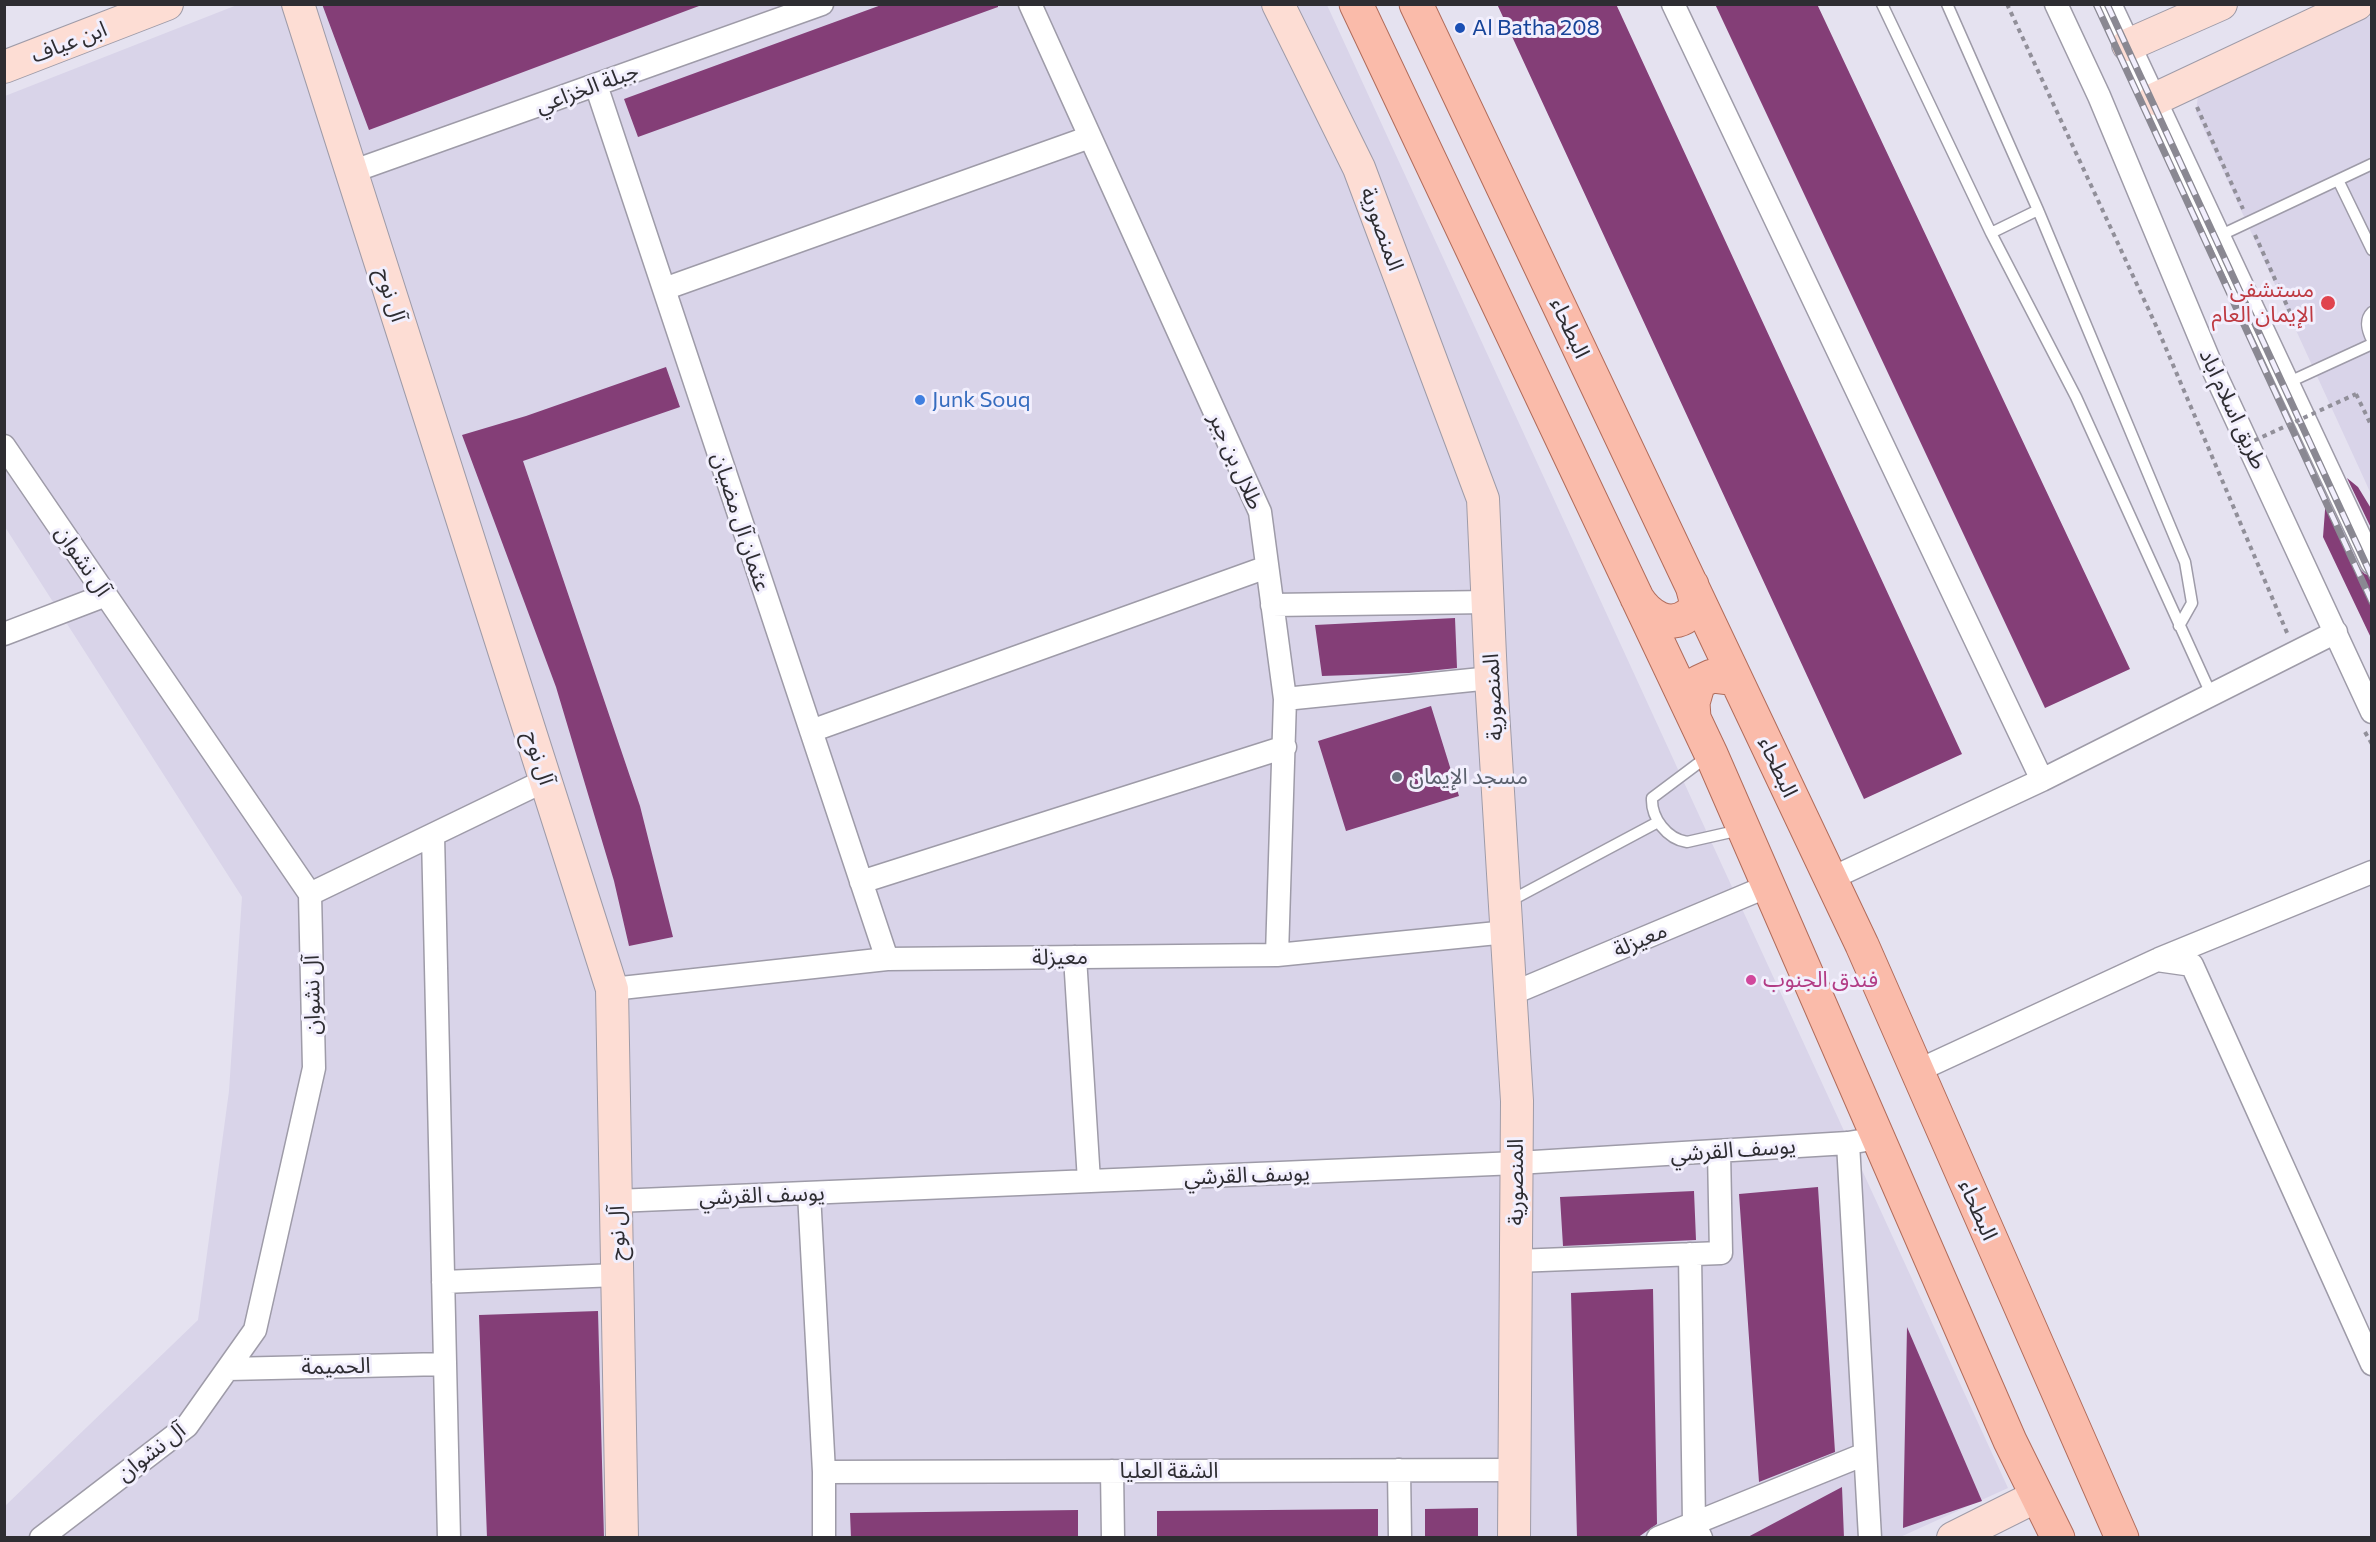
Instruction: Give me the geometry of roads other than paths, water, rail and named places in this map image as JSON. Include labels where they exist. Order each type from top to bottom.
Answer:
[{"type":"main road","points":[[1356,4],[1711,754],[1768,886],[1863,1141],[2058,1538]]},
{"type":"main road","name":"البطحاء","points":[[1416,4],[1830,879],[2122,1538]]},
{"type":"main road","points":[[1636,596],[1645,610],[1656,617],[1667,621],[1680,621],[1695,609],[1692,585]]},
{"type":"main road","points":[[1694,718],[1693,703],[1699,682],[1712,676],[1736,678]]},
{"type":"street","name":"ابن عياف","points":[[4,67],[167,4]]},
{"type":"street","name":"آل نوح","points":[[298,4],[612,989],[622,1538]]},
{"type":"street","name":"جبلة الخزاعي","points":[[351,172],[822,4]]},
{"type":"street","name":"طلال بن جبر","points":[[1030,4],[1260,512],[1285,699],[1277,955]]},
{"type":"street","name":"المنصورية","points":[[1278,4],[1359,168],[1483,499],[1491,678],[1517,1101],[1514,1538]]},
{"type":"street","points":[[1673,4],[2042,780]]},
{"type":"street","name":"طريق اسلام اباد","points":[[2056,4],[2099,96],[2212,367],[2372,712]]},
{"type":"street","points":[[2110,4],[2287,383],[2369,552]]},
{"type":"street","points":[[2128,45],[2221,4]]},
{"type":"street","points":[[2155,99],[2357,4]]},
{"type":"street","name":"عثمان آل مضيان","points":[[596,85],[886,959]]},
{"type":"street","points":[[664,289],[1090,137]]},
{"type":"street","name":"آل نشوان","points":[[4,446],[310,894],[314,1068],[255,1330],[187,1426],[41,1538]]},
{"type":"street","points":[[811,730],[1267,567]]},
{"type":"street","points":[[4,633],[106,595]]},
{"type":"street","points":[[1272,605],[1488,602]]},
{"type":"street","points":[[1830,879],[2042,780],[2336,632]]},
{"type":"street","points":[[1285,699],[1491,678]]},
{"type":"street","points":[[861,882],[1285,747]]},
{"type":"street","points":[[310,894],[546,780]]},
{"type":"street","points":[[433,835],[449,1538]]},
{"type":"street","points":[[1917,1071],[2157,960],[2372,872]]},
{"type":"street","name":"معيزلة","points":[[1511,994],[1768,886]]},
{"type":"street","name":"معيزلة","points":[[612,989],[886,959],[1277,955],[1506,918]]},
{"type":"street","points":[[1075,957],[1089,1181]]},
{"type":"street","points":[[2157,960],[2192,965],[2372,1364]]},
{"type":"street","points":[[1863,1141],[1865,1454],[1870,1538]]},
{"type":"street","name":"يوسف القرشي","points":[[616,1201],[1517,1163],[1863,1141]]},
{"type":"street","points":[[1516,1261],[1721,1253],[1719,1151]]},
{"type":"street","points":[[809,1193],[824,1472],[824,1538]]},
{"type":"street","points":[[1690,1254],[1697,1530]]},
{"type":"street","points":[[443,1282],[617,1275]]},
{"type":"street","name":"الحميمة","points":[[228,1369],[445,1364]]},
{"type":"street","points":[[1658,1538],[1697,1530],[1865,1454]]},
{"type":"street","points":[[1399,1470],[1400,1538]]},
{"type":"street","name":"الشقة العليا","points":[[824,1472],[1514,1470]]},
{"type":"street","points":[[1112,1471],[1113,1538]]},
{"type":"street","points":[[1953,1538],[2037,1496]]},
{"type":"lane","points":[[1882,4],[1990,233],[2076,397],[2211,694]]},
{"type":"lane","points":[[1947,4],[2038,210],[2185,562],[2192,603],[2179,626]]},
{"type":"lane","points":[[2219,236],[2372,164]]},
{"type":"lane","points":[[2338,180],[2372,250]]},
{"type":"lane","points":[[1990,233],[2038,210]]},
{"type":"lane","points":[[2287,383],[2372,342],[2366,329],[2369,314],[2372,312]]},
{"type":"lane","points":[[1711,754],[1652,798],[1658,822],[1678,841],[1687,842],[1744,829]]},
{"type":"lane","points":[[1506,918],[1658,822]]},
{"type":"railway","points":[[2096,4],[2372,602]]},
{"type":"railway","points":[[2107,4],[2372,577]]},
{"type":"place","name":"Al Batha 208","points":[[1460,28]]},
{"type":"place","name":"مستشفى الإيمان العام","points":[[2328,303]]},
{"type":"place","name":"Junk Souq","points":[[920,400]]},
{"type":"place","name":"مسجد الإيمان","points":[[1397,777]]},
{"type":"place","name":"فندق الجنوب","points":[[1751,980]]}]
